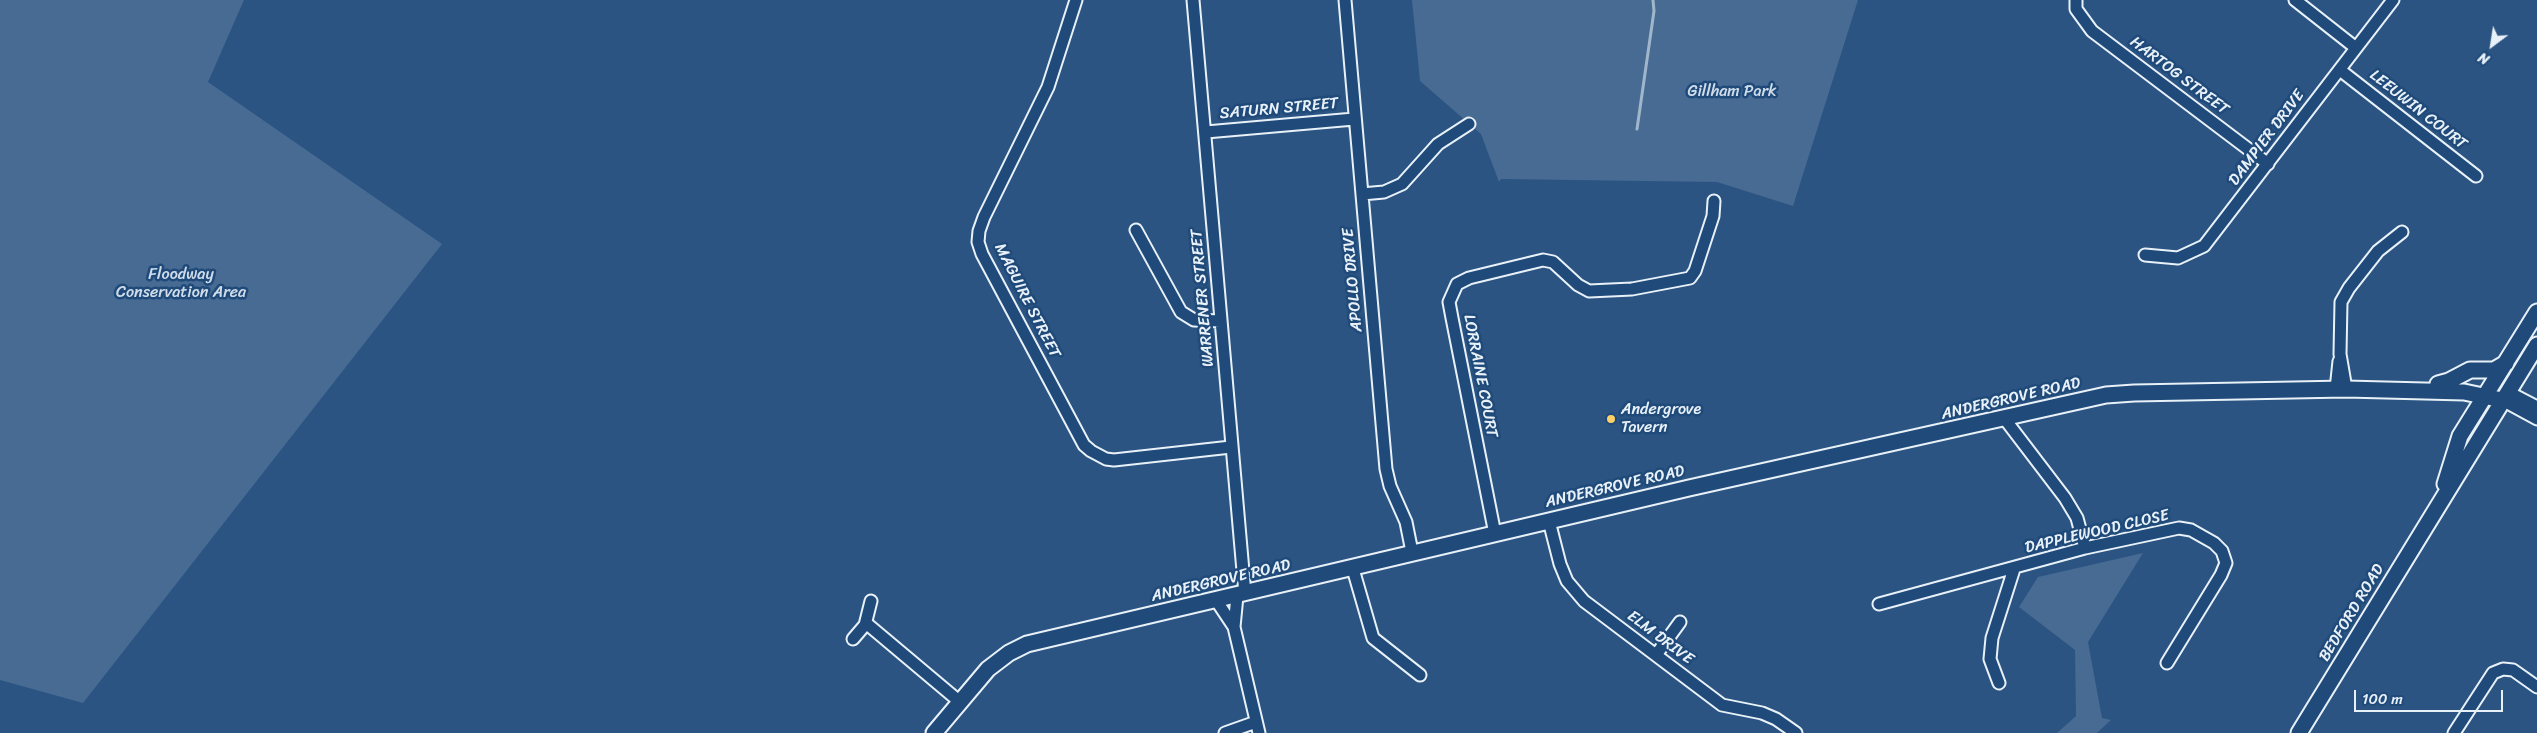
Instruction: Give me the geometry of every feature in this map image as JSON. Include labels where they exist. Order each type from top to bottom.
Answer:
[{"type":"street","name":"MAGUIRE STREET","points":[[1076,0],[1048,87],[984,217],[978,236],[982,254],[1084,445],[1091,451],[1106,459],[1114,460],[1231,448]]},
{"type":"street","name":"WARRENER STREET","points":[[1193,0],[1206,132],[1241,595],[1234,627]]},
{"type":"street","name":"APOLLO DRIVE","points":[[1345,0],[1386,469],[1390,486],[1406,522],[1412,552]]},
{"type":"street","points":[[2295,0],[2356,48]]},
{"type":"street","name":"DAMPIER DRIVE","points":[[2145,254],[2178,258],[2204,246],[2392,0]]},
{"type":"street","name":"HARTOG STREET","points":[[2076,5],[2092,31],[2268,164]]},
{"type":"street","name":"LEEUWIN COURT","points":[[2340,70],[2476,176]]},
{"type":"street","name":"SATURN STREET","points":[[1206,132],[1354,118]]},
{"type":"street","points":[[1362,194],[1384,192],[1402,184],[1438,144],[1469,124]]},
{"type":"street","name":"LORRAINE COURT","points":[[1495,534],[1452,318],[1450,302],[1457,284],[1469,278],[1543,260],[1553,262],[1578,285],[1589,291],[1632,289],[1690,278],[1695,271],[1713,216],[1714,200]]},
{"type":"street","points":[[1136,230],[1181,312],[1194,320],[1221,321]]},
{"type":"street","points":[[2341,389],[2339,310],[2344,296],[2380,249],[2402,232]]},
{"type":"street","name":"BEDFORD ROAD","points":[[2434,511],[2456,446],[2537,312]]},
{"type":"street","name":"BEDFORD ROAD","points":[[2299,733],[2537,345]]},
{"type":"street","points":[[2438,384],[2449,381],[2470,370],[2494,370],[2506,363]]},
{"type":"street","name":"ANDERGROVE ROAD","points":[[2341,389],[2397,384],[2468,384],[2505,396]]},
{"type":"street","name":"ANDERGROVE ROAD","points":[[934,733],[994,664],[1022,646],[1353,569],[1412,552],[2106,395],[2134,392],[2341,389],[2488,392]]},
{"type":"street","points":[[2505,396],[2537,407]]},
{"type":"street","points":[[2505,396],[2537,418]]},
{"type":"street","points":[[2004,418],[2065,498],[2077,518],[2085,548]]},
{"type":"street","name":"ELM DRIVE","points":[[1549,521],[1560,564],[1567,581],[1584,601],[1722,705],[1762,713],[1776,719],[1796,733]]},
{"type":"street","name":"DAPPLEWOOD CLOSE","points":[[1879,604],[2014,569],[2085,548],[2179,528],[2191,530],[2214,543],[2222,552],[2226,563],[2221,575],[2167,663]]},
{"type":"street","points":[[1353,569],[1373,638],[1420,674]]},
{"type":"street","points":[[1999,683],[1990,659],[1992,638],[2014,569]]},
{"type":"street","points":[[1216,600],[1234,627],[1257,728],[1225,733]]},
{"type":"street","points":[[853,639],[866,623],[871,601]]},
{"type":"street","points":[[1656,655],[1680,622]]},
{"type":"street","points":[[866,623],[960,702]]},
{"type":"street","points":[[2454,733],[2493,672],[2503,669],[2513,670],[2537,687]]},
{"type":"green space","name":"Floodway Conservation Area","points":[[0,0],[244,0],[208,82],[442,244],[83,703],[0,680]]},
{"type":"green space","name":"Gillham Park","points":[[1412,0],[1858,0],[1793,206],[1717,182],[1501,179],[1499,182],[1481,134],[1420,81]]},
{"type":"green space","points":[[2143,553],[2088,642],[2102,718],[2111,720],[2097,733],[2057,733],[2076,716],[2075,650],[2019,607],[2038,577]]},
{"type":"waterway","points":[[1637,129],[1654,11],[1653,0]]},
{"type":"place","name":"Andergrove Tavern","points":[[1611,419]]}]
